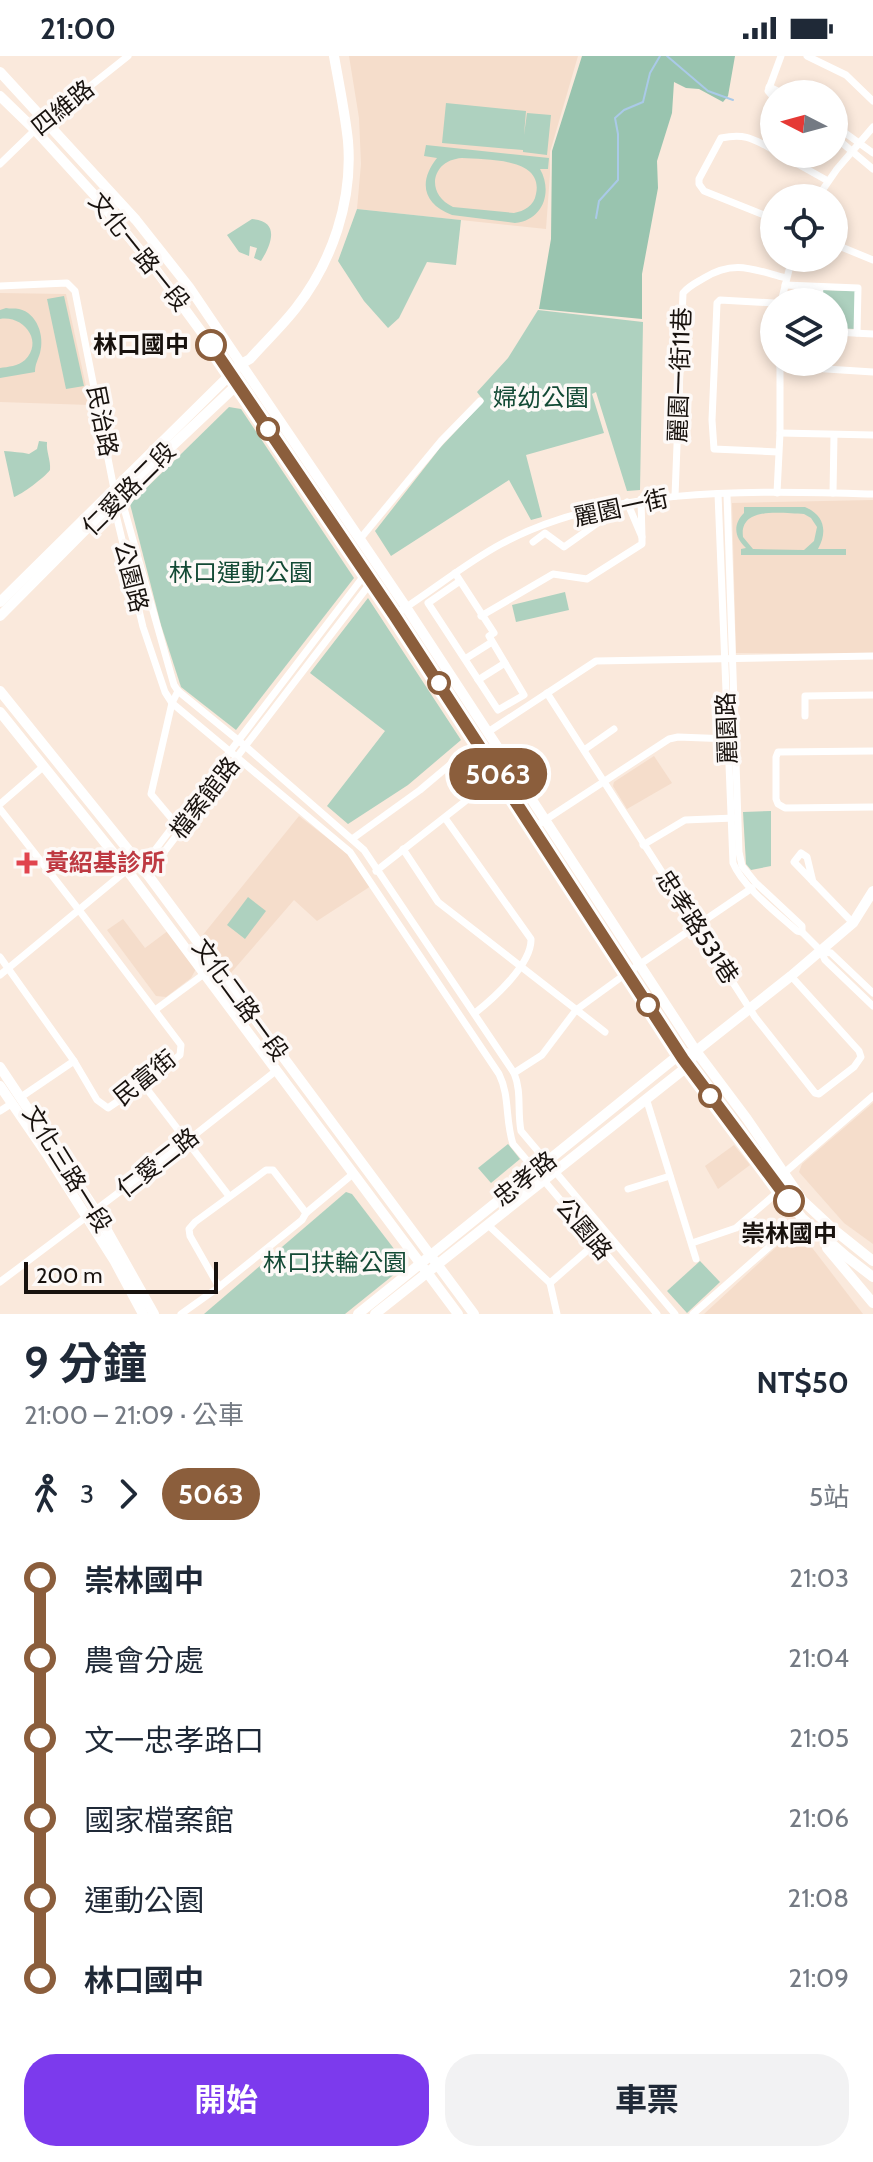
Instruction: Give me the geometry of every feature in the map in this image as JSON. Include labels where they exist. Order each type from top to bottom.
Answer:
[{"type":"main road","name":"仁愛路二段","points":[[0,616],[231,374],[246,365],[295,310],[310,287],[330,250],[341,217],[348,177],[348,144],[334,56]]},
{"type":"main road","name":"文化一路一段","points":[[0,72],[150,237],[189,287],[246,365],[696,1051],[803,1201],[873,1261]]},
{"type":"main road","name":"文化一路一段","points":[[0,96],[97,198],[156,270],[231,374],[369,577],[688,1066],[805,1221],[873,1277]]},
{"type":"main road","name":"仁愛路二段","points":[[0,602],[238,384],[246,365]]},
{"type":"main road","name":"文化二路一段","points":[[0,691],[142,867],[428,1265],[458,1314]]},
{"type":"main road","name":"文化二路一段","points":[[0,712],[127,870],[354,1173],[428,1265],[474,1314]]},
{"type":"main road","name":"忠孝路","points":[[549,1167],[688,1066],[696,1051],[853,923],[873,891]]},
{"type":"main road","name":"忠孝路","points":[[358,1314],[488,1225],[538,1176],[680,1054],[696,1051]]},
{"type":"main road","name":"文化三路一段","points":[[0,1067],[48,1156],[91,1214],[146,1313]]},
{"type":"main road","name":"文化三路一段","points":[[0,1086],[16,1100]]},
{"type":"main road","name":"忠孝路","points":[[375,1314],[497,1200],[538,1176]]},
{"type":"main road","points":[[805,1221],[873,1303]]},
{"type":"street","name":"四維路","points":[[0,164],[35,130],[128,56]]},
{"type":"street","points":[[772,80],[781,56]]},
{"type":"street","points":[[807,56],[846,75],[873,101]]},
{"type":"street","points":[[826,184],[873,127]]},
{"type":"street","points":[[760,142],[740,135],[721,138],[699,179],[704,191],[760,213]]},
{"type":"street","points":[[848,141],[873,169]]},
{"type":"street","points":[[855,147],[873,153]]},
{"type":"street","points":[[805,168],[828,181]]},
{"type":"street","points":[[848,250],[873,260]]},
{"type":"street","name":"麗園一街11巷","points":[[675,496],[683,293],[693,282],[713,271],[741,266],[785,281]]},
{"type":"street","points":[[784,288],[788,272]]},
{"type":"street","points":[[785,281],[820,287],[858,288],[857,333]]},
{"type":"street","name":"民治路","points":[[0,286],[67,283],[75,291],[116,495]]},
{"type":"street","points":[[760,302],[720,300],[717,303],[712,420],[714,449],[778,452]]},
{"type":"street","points":[[848,333],[873,334]]},
{"type":"street","points":[[848,369],[873,372]]},
{"type":"street","points":[[777,493],[780,376]]},
{"type":"street","points":[[360,539],[441,441],[480,401]]},
{"type":"street","points":[[780,433],[873,435]]},
{"type":"street","points":[[833,493],[834,435]]},
{"type":"street","name":"麗園一街","points":[[394,615],[458,577],[503,543],[541,526],[627,502],[722,494],[873,494]]},
{"type":"street","name":"麗園路","points":[[722,494],[739,852],[742,866],[802,926],[802,932]]},
{"type":"street","name":"公園路","points":[[116,495],[178,691]]},
{"type":"street","name":"公園路","points":[[116,495],[121,535],[143,627],[165,692],[172,703],[350,852],[498,1072],[506,1088],[508,1127],[513,1144],[657,1314]]},
{"type":"street","points":[[481,616],[553,574],[587,579],[642,544],[641,499]]},
{"type":"street","points":[[533,542],[545,533],[564,547],[627,502],[642,537]]},
{"type":"street","points":[[121,535],[130,532]]},
{"type":"street","name":"檔案館路","points":[[142,867],[154,865],[178,827],[369,577]]},
{"type":"street","points":[[458,577],[481,616],[494,633],[489,636],[524,695],[498,710],[428,603],[458,577]]},
{"type":"street","points":[[143,627],[155,622]]},
{"type":"street","points":[[465,659],[492,642]]},
{"type":"street","points":[[488,732],[596,661],[873,656]]},
{"type":"street","points":[[478,680],[505,663]]},
{"type":"street","points":[[178,827],[151,794],[172,703],[178,691],[359,845],[378,869],[514,1073],[519,1086],[521,1131],[511,1138]]},
{"type":"street","name":"忠孝路531巷","points":[[547,693],[750,1009],[815,1093],[823,1092],[861,1057],[859,1051],[791,976]]},
{"type":"street","points":[[805,716],[805,696],[873,695]]},
{"type":"street","points":[[584,750],[614,729]]},
{"type":"street","points":[[533,828],[669,739],[732,739]]},
{"type":"street","points":[[352,839],[420,790],[477,742]]},
{"type":"street","points":[[873,751],[778,752],[776,757],[776,799],[785,808],[873,807]]},
{"type":"street","points":[[0,806],[44,766]]},
{"type":"street","points":[[369,877],[510,766]]},
{"type":"street","name":"民富街","points":[[0,806],[182,1050],[177,1058],[108,1108],[97,1100],[74,1061],[0,957]]},
{"type":"street","points":[[445,818],[531,939],[532,948],[520,966],[497,996],[475,1013]]},
{"type":"street","points":[[643,845],[685,820],[735,818]]},
{"type":"street","name":"麗園路","points":[[735,818],[733,863],[737,872],[797,931],[802,932],[821,951],[825,960],[873,1006]]},
{"type":"street","points":[[350,852],[359,845]]},
{"type":"street","points":[[403,849],[438,902],[605,1032]]},
{"type":"street","points":[[0,975],[127,870],[142,867]]},
{"type":"street","points":[[813,882],[853,923]]},
{"type":"street","points":[[514,1073],[542,1055],[576,1010],[752,888]]},
{"type":"street","name":"麗園路","points":[[821,951],[831,953],[873,993]]},
{"type":"street","points":[[434,975],[443,968]]},
{"type":"street","points":[[155,1010],[204,974]]},
{"type":"street","points":[[0,1111],[74,1061]]},
{"type":"street","points":[[498,1072],[508,1066]]},
{"type":"street","name":"仁愛二路","points":[[0,1282],[277,1070]]},
{"type":"street","points":[[143,1084],[229,1196]]},
{"type":"street","points":[[783,1174],[873,1096]]},
{"type":"street","points":[[646,1098],[696,1259]]},
{"type":"street","name":"公園路","points":[[521,1131],[675,1314]]},
{"type":"street","points":[[219,1287],[190,1236],[189,1229],[195,1222],[266,1170],[273,1170],[306,1213]]},
{"type":"street","points":[[181,1314],[302,1220],[306,1213],[354,1173]]},
{"type":"street","points":[[628,1189],[670,1176]]},
{"type":"street","points":[[553,1193],[564,1184]]},
{"type":"street","points":[[692,1243],[736,1228],[780,1190]]},
{"type":"street","points":[[693,1314],[805,1221]]},
{"type":"street","points":[[488,1225],[550,1283],[557,1314]]},
{"type":"street","points":[[550,1283],[606,1234]]},
{"type":"shaded area","points":[[349,56],[578,56],[550,152],[546,229],[357,209],[361,164],[359,118]]},
{"type":"shaded area","name":"林口國中","points":[[0,293],[66,294],[90,405],[0,402]]},
{"type":"shaded area","points":[[873,500],[873,654],[736,653],[732,503]]},
{"type":"shaded area","points":[[654,756],[672,783],[627,809],[613,786],[614,782]]},
{"type":"shaded area","points":[[299,816],[348,854],[371,886],[317,921],[294,900],[230,974],[202,936]]},
{"type":"shaded area","points":[[123,919],[145,948],[169,930],[196,969],[191,978],[166,997],[156,996],[107,930]]},
{"type":"shaded area","name":"崇林國中","points":[[873,1103],[873,1244],[844,1223],[799,1172],[802,1164]]},
{"type":"shaded area","points":[[734,1145],[750,1165],[718,1189],[705,1166]]},
{"type":"shaded area","points":[[797,1228],[863,1314],[704,1314]]},
{"type":"green space","points":[[582,56],[735,56],[728,96],[723,102],[699,89],[686,88],[674,82],[672,113],[657,161],[658,188],[642,274],[642,319],[539,309],[551,239],[552,151]]},
{"type":"green space","points":[[446,103],[526,111],[524,135],[527,113],[551,115],[547,155],[442,143]]},
{"type":"green space","points":[[426,145],[549,158],[548,169],[540,169],[546,187],[543,204],[533,217],[515,223],[452,215],[435,205],[426,191],[427,175],[437,158],[424,156]],"holes":[[[462,158],[522,167],[531,173],[536,182],[533,202],[514,213],[453,207],[438,194],[435,178],[444,165]]]},
{"type":"green space","points":[[357,209],[461,220],[456,265],[427,262],[399,318],[388,328],[364,301],[338,261]]},
{"type":"green space","points":[[252,219],[267,224],[270,229],[270,241],[261,261],[254,258],[257,248],[250,246],[249,256],[239,252],[227,235]]},
{"type":"green space","points":[[848,291],[856,291],[855,329],[848,329]]},
{"type":"green space","points":[[64,296],[84,386],[66,389],[47,299]]},
{"type":"green space","points":[[0,310],[25,311],[38,326],[41,346],[35,372],[0,378],[0,368],[25,360],[32,345],[29,331],[23,325],[0,319]]},
{"type":"green space","name":"婦幼公園","points":[[538,310],[643,322],[640,490],[627,491],[596,392],[592,394],[604,433],[526,455],[542,517],[531,520],[509,480],[391,556],[375,531],[440,448],[484,401],[477,392],[508,358]]},
{"type":"green space","name":"林口運動公園","points":[[229,407],[241,409],[354,578],[236,730],[181,687],[161,625],[130,504]]},
{"type":"green space","points":[[39,441],[47,442],[50,470],[14,497],[4,451],[29,454],[37,449]]},
{"type":"green space","points":[[744,507],[805,507],[816,514],[822,524],[823,536],[818,549],[846,549],[846,555],[741,555],[741,549],[746,548],[737,536],[736,527]],"holes":[[[785,513],[804,514],[817,527],[814,541],[804,550],[753,549],[743,537],[744,527],[755,516]]]},
{"type":"green space","points":[[565,592],[569,610],[516,622],[512,605]]},
{"type":"green space","points":[[368,598],[461,740],[408,785],[348,824],[327,806],[385,731],[310,673]]},
{"type":"green space","points":[[771,811],[771,866],[751,870],[746,864],[743,812]]},
{"type":"green space","points":[[248,897],[266,911],[245,939],[227,925]]},
{"type":"green space","points":[[508,1144],[520,1159],[491,1183],[478,1168]]},
{"type":"green space","name":"林口扶輪公園","points":[[346,1192],[352,1194],[398,1254],[400,1261],[396,1273],[345,1314],[204,1314]]},
{"type":"green space","points":[[700,1261],[720,1282],[687,1313],[667,1291]]},
{"type":"waterway","points":[[596,218],[599,201],[618,180],[615,118],[624,110],[643,102],[650,73],[660,56]]},
{"type":"waterway","points":[[667,56],[708,91],[733,100]]},
{"type":"bus line","name":"5063","points":[[211,345],[394,615],[683,1059],[789,1201]]},
{"type":"place","name":"林口國中","points":[[211,345]]},
{"type":"place","name":"黃紹基診所","points":[[27,863]]},
{"type":"place","name":"崇林國中","points":[[789,1201]]}]
